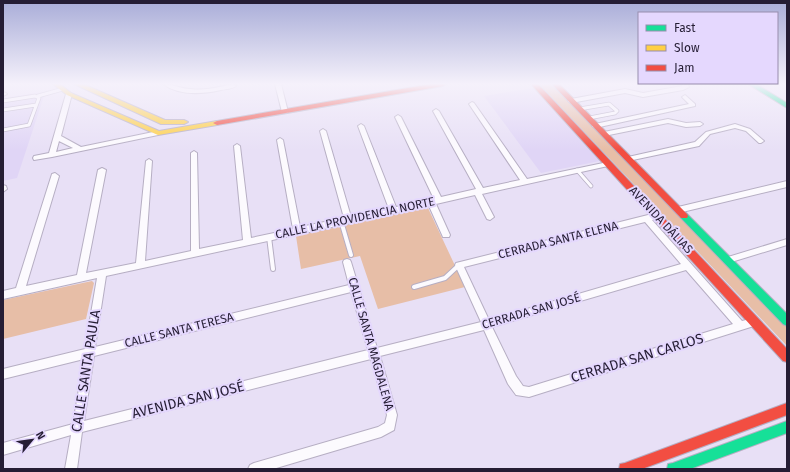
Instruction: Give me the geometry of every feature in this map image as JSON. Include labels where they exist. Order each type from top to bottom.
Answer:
[{"type":"street","points":[[52,155],[57,137],[61,106]]},
{"type":"street","points":[[100,106],[158,133]]},
{"type":"street","points":[[125,106],[171,123],[304,106]]},
{"type":"street","points":[[36,158],[300,106]]},
{"type":"street","points":[[473,106],[525,182]]},
{"type":"street","name":"AVENIDA DÁLIAS","points":[[554,106],[787,357]]},
{"type":"street","name":"AVENIDA DÁLIAS","points":[[576,106],[728,260],[783,312],[787,321]]},
{"type":"street","points":[[595,126],[688,106]]},
{"type":"street","points":[[436,111],[479,192],[490,217]]},
{"type":"street","points":[[398,117],[434,201],[446,235]]},
{"type":"street","points":[[604,134],[668,121],[686,125],[700,124]]},
{"type":"street","points":[[361,126],[394,210]]},
{"type":"street","points":[[628,159],[697,144],[708,133],[735,126],[748,130],[761,142]]},
{"type":"street","points":[[323,131],[345,220]]},
{"type":"street","points":[[57,137],[80,149]]},
{"type":"street","points":[[280,140],[297,231]]},
{"type":"street","points":[[237,146],[247,242]]},
{"type":"street","points":[[194,153],[195,253]]},
{"type":"street","points":[[140,265],[149,161]]},
{"type":"street","name":"CALLE LA PROVIDENCIA NORTE","points":[[3,295],[608,164]]},
{"type":"street","points":[[81,278],[102,170]]},
{"type":"street","points":[[20,291],[55,176]]},
{"type":"street","points":[[678,210],[787,184]]},
{"type":"street","name":"CERRADA SANTA ELENA","points":[[459,265],[656,216]]},
{"type":"street","points":[[646,218],[740,326]]},
{"type":"street","points":[[728,260],[787,242]]},
{"type":"street","name":"CALLE SANTA MAGDALENA","points":[[254,469],[381,432],[390,426],[392,415],[354,287],[349,258]]},
{"type":"street","points":[[459,265],[486,325]]},
{"type":"street","name":"CERRADA SAN JOSÉ","points":[[373,352],[486,325],[687,266]]},
{"type":"street","name":"CALLE SANTA PAULA","points":[[71,469],[88,353],[102,273]]},
{"type":"street","name":"CALLE SANTA TERESA","points":[[3,374],[354,287]]},
{"type":"street","name":"CERRADA SAN CARLOS","points":[[486,325],[512,380],[520,391],[529,392],[754,322]]},
{"type":"street","name":"AVENIDA SAN JOSÉ","points":[[3,449],[78,428],[373,352]]},
{"type":"street","points":[[625,469],[787,410]]},
{"type":"street","points":[[673,469],[787,427]]},
{"type":"lane","points":[[3,110],[29,106]]},
{"type":"lane","points":[[3,130],[29,125],[36,106]]},
{"type":"lane","points":[[579,109],[597,106]]},
{"type":"lane","points":[[588,118],[616,113],[617,111],[611,106]]},
{"type":"lane","points":[[578,170],[591,186]]},
{"type":"lane","points":[[345,220],[349,258]]},
{"type":"lane","points":[[269,237],[273,269]]},
{"type":"lane","points":[[414,287],[443,280],[455,271],[459,265]]},
{"type":"shaded area","points":[[3,106],[41,106],[17,178],[3,181]]},
{"type":"shaded area","points":[[491,106],[550,106],[600,161],[541,173]]},
{"type":"shaded area","points":[[560,106],[573,106],[787,327],[787,346]]},
{"type":"shaded area","points":[[428,208],[465,287],[378,309],[360,256],[301,269],[296,236]]},
{"type":"shaded area","points":[[92,281],[94,283],[86,319],[3,339],[3,300]]},
{"type":"traffic: fast","points":[[684,216],[787,321]]},
{"type":"traffic: fast","points":[[673,469],[787,427]]},
{"type":"traffic: slow","points":[[96,106],[158,133],[217,123]]},
{"type":"traffic: slow","points":[[127,106],[164,122],[184,122]]},
{"type":"traffic: jam","points":[[217,123],[315,106]]},
{"type":"traffic: jam","points":[[554,106],[787,357]]},
{"type":"traffic: jam","points":[[577,106],[684,216]]},
{"type":"traffic: jam","points":[[625,469],[787,409]]}]
